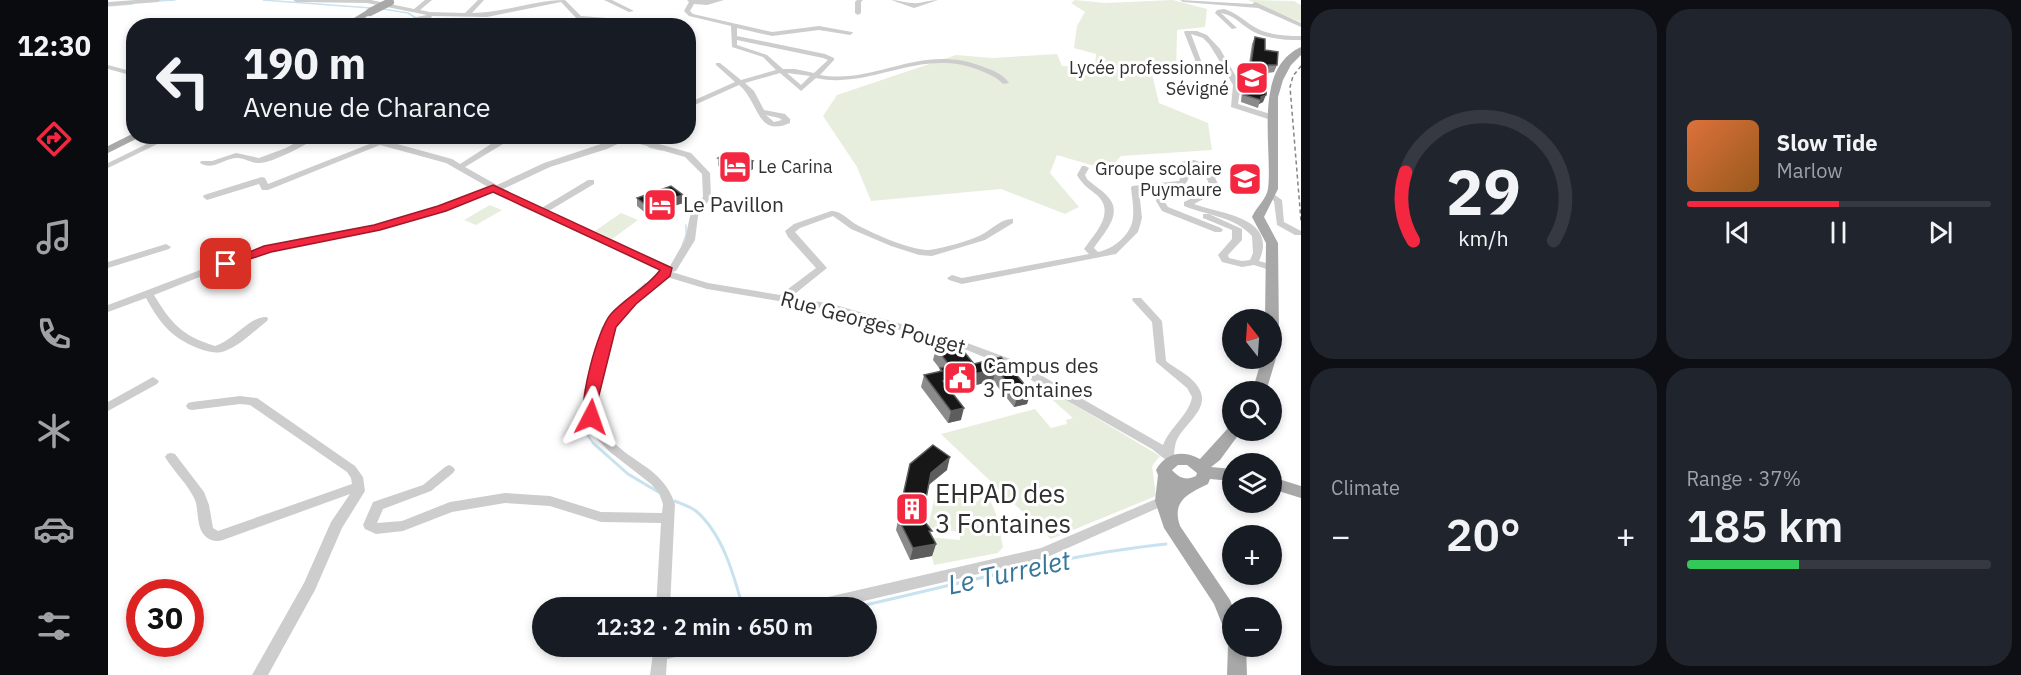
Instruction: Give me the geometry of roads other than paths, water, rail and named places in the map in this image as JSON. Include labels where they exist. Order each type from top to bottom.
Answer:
[{"type":"main road","points":[[359,18],[391,1]]},
{"type":"main road","points":[[1272,309],[1273,263],[1270,237],[1258,219],[1258,213],[1272,196],[1274,180],[1272,96],[1289,61],[1301,50]]},
{"type":"main road","points":[[108,150],[126,140]]},
{"type":"main road","points":[[1169,520],[1174,497],[1186,486],[1202,480],[1203,470],[1227,441]]},
{"type":"main road","points":[[1215,456],[1222,463]]},
{"type":"main road","points":[[1222,473],[1203,470],[1189,460],[1171,457],[1165,467],[1163,501],[1169,520],[1182,546],[1222,602]]},
{"type":"main road","points":[[1166,475],[1172,481],[1186,486]]},
{"type":"main road","points":[[1282,486],[1301,492]]},
{"type":"main road","points":[[1237,657],[1237,675]]},
{"type":"street","points":[[108,4],[158,0]]},
{"type":"street","points":[[296,0],[361,1],[415,11],[423,18],[487,15],[533,2],[562,0],[579,18]]},
{"type":"street","points":[[415,11],[429,0]]},
{"type":"street","points":[[467,15],[481,0]]},
{"type":"street","points":[[607,0],[631,11]]},
{"type":"street","points":[[721,0],[707,3],[691,1],[687,11],[691,15],[772,34],[819,28],[850,33]]},
{"type":"street","points":[[858,13],[860,0]]},
{"type":"street","points":[[894,0],[914,6],[935,0]]},
{"type":"street","points":[[1183,0],[1259,6]]},
{"type":"street","points":[[1245,0],[1301,25]]},
{"type":"street","points":[[1234,28],[1218,13],[1220,11],[1228,11],[1259,32],[1287,38],[1301,38]]},
{"type":"street","points":[[734,26],[734,37],[734,46],[765,56],[801,89],[832,60],[825,56],[734,37]]},
{"type":"street","points":[[1203,74],[1187,32],[1199,33],[1221,52],[1230,77],[1237,85],[1234,105],[1271,117]]},
{"type":"street","points":[[696,102],[738,83],[781,71],[792,70],[815,76],[838,78],[917,63],[954,60],[972,63],[1000,77],[1005,84]]},
{"type":"street","points":[[718,64],[738,83],[750,90],[760,111]]},
{"type":"street","points":[[108,67],[126,72]]},
{"type":"street","points":[[108,166],[153,144]]},
{"type":"street","points":[[204,163],[213,164],[236,155],[259,161],[300,144]]},
{"type":"street","points":[[207,197],[262,180],[265,188],[375,144]]},
{"type":"street","name":"Rue Georges Pouget","points":[[382,144],[429,155],[460,167],[494,189],[670,271],[686,281],[828,306],[958,343],[994,356],[1049,384],[1171,457]]},
{"type":"street","points":[[460,167],[498,144]]},
{"type":"street","points":[[108,309],[256,252],[376,228],[442,208],[494,189],[538,168],[614,144]]},
{"type":"street","points":[[651,144],[688,154],[706,173],[706,197],[692,220],[690,240],[685,252],[670,271],[631,301],[614,318],[590,399],[590,409],[594,423],[604,439],[628,462],[664,489],[669,500],[663,597]]},
{"type":"street","points":[[1218,230],[1170,212],[1160,201],[1163,195],[1187,186],[1189,183],[1186,163],[1194,162],[1201,165],[1216,190],[1187,204],[1184,206],[1186,210],[1237,229],[1237,240],[1223,255],[1225,260],[1242,264],[1256,257],[1273,263]]},
{"type":"street","points":[[1085,168],[1081,175],[1083,180],[1104,197],[1110,206],[1107,224],[1089,249],[1096,255]]},
{"type":"street","points":[[952,278],[962,281],[1113,252],[1133,232],[1138,218],[1135,200],[1136,187],[1182,183],[1186,173]]},
{"type":"street","points":[[541,212],[591,182]]},
{"type":"street","points":[[1272,196],[1279,202],[1280,223],[1298,233]]},
{"type":"street","points":[[1187,204],[1201,210],[1227,214],[1241,219],[1257,235],[1256,257]]},
{"type":"street","points":[[783,298],[822,268],[791,235],[790,229],[829,214],[836,214],[867,233],[919,252],[948,249],[982,238],[1010,221]]},
{"type":"street","points":[[108,265],[166,247]]},
{"type":"street","points":[[149,294],[168,328],[182,337],[212,349],[218,350],[228,345],[263,319]]},
{"type":"street","points":[[1137,300],[1156,321],[1161,362],[1187,381],[1197,395],[1197,403],[1190,416],[1168,440],[1171,457]]},
{"type":"street","points":[[108,407],[153,381]]},
{"type":"street","points":[[192,406],[240,400],[253,401],[351,469],[357,477],[359,491],[336,526],[310,586],[260,675]]},
{"type":"street","points":[[171,457],[197,491],[208,532],[212,536],[218,536],[359,486]]},
{"type":"street","points":[[449,470],[427,489],[378,506],[370,525],[376,529],[403,526],[450,507],[505,498],[550,501],[601,518],[667,518]]},
{"type":"street","points":[[853,597],[1043,553],[1163,501]]},
{"type":"street","points":[[649,675],[659,659]]},
{"type":"waterway","name":"Le Turrelet","points":[[159,1],[175,0]]},
{"type":"waterway","name":"Le Turrelet","points":[[263,0],[371,8]]},
{"type":"waterway","name":"Le Turrelet","points":[[108,6],[132,4]]},
{"type":"waterway","name":"Le Turrelet","points":[[383,9],[408,13],[416,18]]},
{"type":"waterway","name":"Le Turrelet","points":[[649,147],[661,150]]},
{"type":"waterway","name":"Le Turrelet","points":[[682,246],[686,235],[686,225]]},
{"type":"waterway","name":"Le Turrelet","points":[[636,292],[645,284]]},
{"type":"waterway","name":"Le Turrelet","points":[[594,444],[582,428],[584,395],[602,329],[623,304]]},
{"type":"waterway","name":"Le Turrelet","points":[[594,444],[628,474],[660,493]]},
{"type":"waterway","name":"Le Turrelet","points":[[675,501],[696,511],[713,531],[726,556],[740,597]]},
{"type":"waterway","name":"Le Turrelet","points":[[877,602],[1047,563],[1166,544]]},
{"type":"railway","points":[[1301,66],[1293,76],[1290,87],[1301,221]]},
{"type":"place","name":"Lycée professionnel Sévigné","points":[[1252,78]]},
{"type":"place","name":"Le Carina","points":[[735,167]]},
{"type":"place","name":"Groupe scolaire Puymaure","points":[[1245,179]]},
{"type":"place","name":"Le Pavillon","points":[[660,205]]},
{"type":"place","name":"Campus des 3 Fontaines","points":[[960,378]]},
{"type":"place","name":"EHPAD des 3 Fontaines","points":[[912,509]]}]
